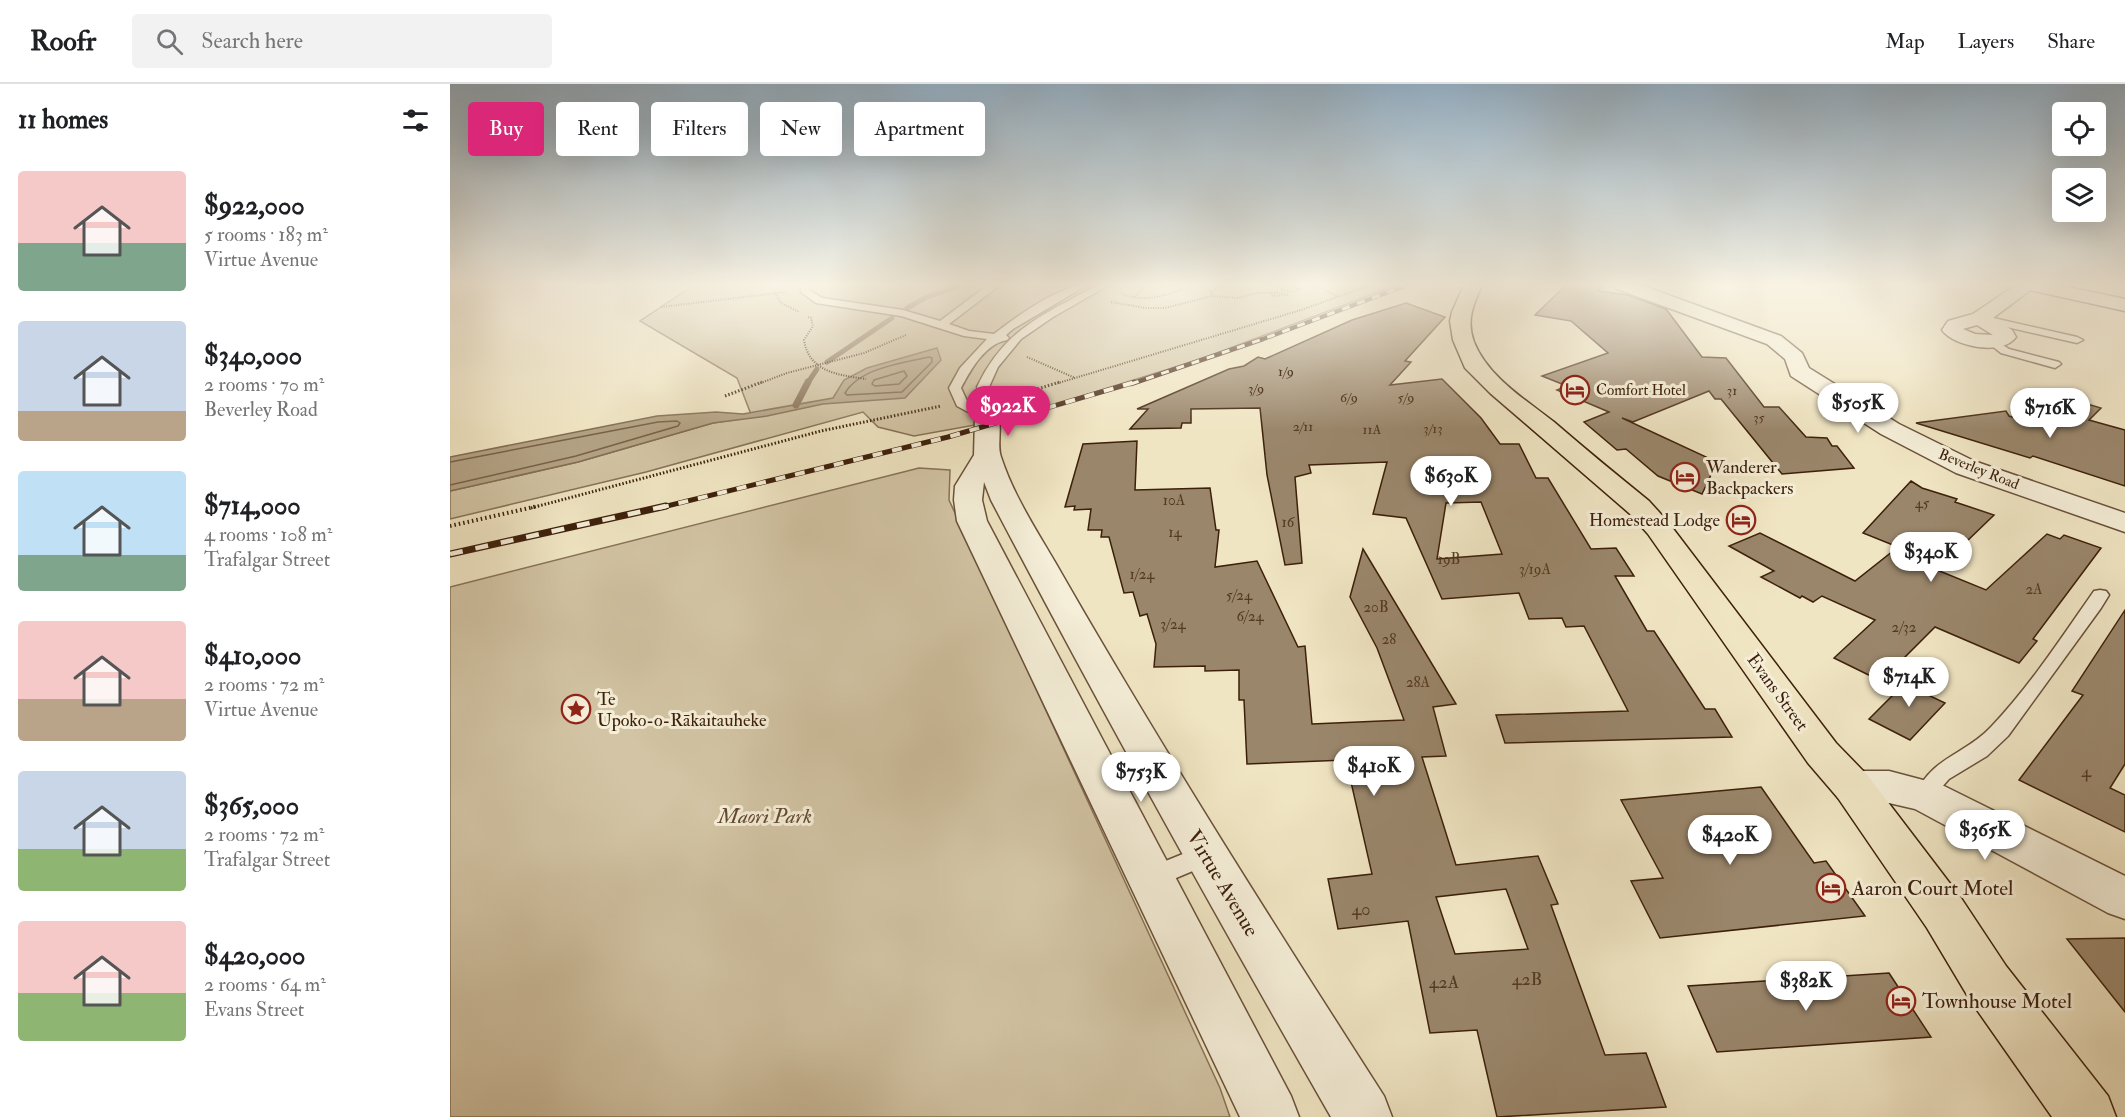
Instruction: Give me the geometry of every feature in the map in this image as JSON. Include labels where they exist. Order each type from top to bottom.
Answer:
[{"type":"highway","name":"Evans Street","points":[[1462,333],[1473,363],[1498,388],[1639,507],[1658,528],[1822,753],[1853,787],[1944,913],[1988,983],[2087,1117]]},
{"type":"street","name":"Beverley Road","points":[[1755,333],[1774,340],[1795,357],[1799,371],[1890,429],[1965,467],[2125,523]]},
{"type":"street","points":[[1955,333],[1957,336],[1992,341],[2007,338],[2004,333]]},
{"type":"street","points":[[987,437],[966,495],[972,521],[1270,1117]]},
{"type":"street","name":"Virtue Avenue","points":[[987,437],[1005,500],[1104,680],[1205,855],[1363,1117]]},
{"type":"street","points":[[1853,787],[1889,787],[1927,796],[2125,899]]},
{"type":"lane","points":[[966,333],[1014,338]]},
{"type":"lane","points":[[987,437],[955,388],[962,370],[1001,333]]},
{"type":"lane","name":"Virtue Avenue","points":[[987,437],[991,405],[984,387],[1001,354],[1021,333]]},
{"type":"lane","points":[[2047,333],[2077,340]]},
{"type":"lane","points":[[1992,341],[2005,351],[2055,364]]},
{"type":"lane","points":[[1927,796],[1930,783],[1938,773],[1970,758],[1990,742],[2082,625],[2100,595]]},
{"type":"lane","points":[[1150,878],[1205,855]]},
{"type":"path","points":[[808,333],[804,340],[807,355],[818,365],[850,377],[866,379]]},
{"type":"path","points":[[1006,398],[1224,333]]},
{"type":"path","points":[[725,396],[763,381],[873,350],[894,339],[909,335]]},
{"type":"path","points":[[1001,354],[1023,355],[1076,378]]},
{"type":"path","points":[[450,526],[621,486],[752,448],[877,417],[943,406]]},
{"type":"green space","points":[[661,333],[1269,333],[1201,359],[1008,419],[914,436],[878,427],[863,412],[646,472],[450,519],[450,491],[578,462],[713,423],[752,417],[737,378]]},
{"type":"green space","name":"Maori Park","points":[[919,468],[950,470],[949,500],[1220,1088],[1230,1117],[450,1117],[450,587]]},
{"type":"water","points":[[937,348],[941,360],[905,398],[823,404],[767,416],[713,423],[578,462],[450,491],[450,457],[657,416],[716,412],[743,414],[833,398],[844,380],[867,368]]},
{"type":"building","points":[[1323,333],[1430,333],[1405,361],[1411,362],[1390,385],[1442,379],[1481,418],[1500,444],[1519,444],[1536,478],[1548,478],[1591,549],[1616,548],[1634,576],[1615,576],[1647,631],[1654,631],[1705,709],[1715,709],[1732,737],[1505,743],[1496,715],[1628,711],[1584,626],[1566,627],[1562,618],[1529,619],[1519,593],[1442,599],[1406,518],[1373,514],[1387,462],[1309,465],[1311,473],[1295,477],[1302,563],[1285,565],[1267,475],[1260,408],[1191,409],[1191,423],[1182,423],[1181,428],[1130,429],[1148,409],[1137,409],[1229,369],[1244,366],[1258,357],[1265,359]],"holes":[[[1481,502],[1502,554],[1437,559],[1446,503]]]},
{"type":"building","points":[[1585,333],[1684,333],[1702,357],[1726,358],[1764,407],[1779,407],[1806,437],[1827,438],[1832,446],[1837,446],[1854,468],[1782,474],[1721,399],[1715,399],[1709,391],[1633,422],[1622,418],[1717,462],[1702,494],[1658,476],[1626,449],[1617,450],[1584,422],[1609,412],[1557,390],[1567,386],[1542,376],[1608,353]]},
{"type":"building","points":[[2074,400],[2101,408],[2089,420],[2125,430],[2125,486],[2033,456],[2030,458],[1916,423],[2006,411],[2009,416],[2042,426]]},
{"type":"building","points":[[1137,441],[1135,490],[1210,488],[1216,530],[1219,530],[1215,567],[1257,561],[1298,647],[1305,646],[1312,724],[1404,720],[1377,648],[1350,597],[1363,549],[1456,704],[1433,707],[1446,756],[1422,757],[1456,865],[1538,856],[1558,904],[1551,905],[1605,1055],[1646,1053],[1666,1107],[1497,1117],[1477,1030],[1430,1033],[1408,921],[1338,929],[1328,879],[1372,874],[1346,760],[1247,764],[1244,700],[1239,700],[1239,670],[1205,671],[1205,666],[1154,667],[1156,644],[1147,614],[1140,616],[1133,592],[1124,593],[1109,537],[1101,537],[1102,530],[1088,530],[1091,509],[1074,510],[1075,506],[1065,507],[1083,444]],"holes":[[[1506,889],[1528,949],[1455,954],[1436,897]]]},
{"type":"building","points":[[1911,481],[1922,488],[1957,499],[1955,502],[1994,515],[1937,570],[1986,590],[2047,534],[2060,539],[2064,535],[2101,548],[2033,639],[2037,641],[2019,663],[1935,627],[1881,681],[1834,658],[1875,620],[1822,596],[1813,602],[1802,596],[1800,598],[1761,577],[1774,571],[1729,546],[1760,533],[1855,581],[1898,547],[1863,533]]},
{"type":"building","points":[[2125,610],[2125,764],[2110,788],[2125,795],[2125,832],[2019,780],[2083,695],[2072,691]]},
{"type":"building","points":[[1913,675],[1936,686],[1928,695],[1945,703],[1910,740],[1869,719]]},
{"type":"building","points":[[1761,787],[1814,863],[1826,861],[1865,916],[1660,938],[1631,881],[1663,878],[1621,800]]},
{"type":"building","points":[[2125,938],[2125,1012],[2067,939]]},
{"type":"building","points":[[1889,973],[1931,1037],[1717,1052],[1688,986]]},
{"type":"waterway","points":[[827,362],[870,333]]},
{"type":"waterway","points":[[807,384],[817,369]]},
{"type":"waterway","points":[[796,405],[808,382]]},
{"type":"railway","points":[[1131,384],[1278,333]]},
{"type":"railway","points":[[659,508],[948,437],[1135,382]]},
{"type":"railway","points":[[450,554],[666,506]]},
{"type":"place","name":"Comfort Hotel","points":[[1575,390]]},
{"type":"place","name":"Wanderer Backpackers","points":[[1685,477]]},
{"type":"place","name":"Homestead Lodge","points":[[1741,520]]},
{"type":"place","name":"Te Upoko-o-Rākaitauheke","points":[[576,709]]},
{"type":"place","name":"Aaron Court Motel","points":[[1831,888]]},
{"type":"place","name":"Townhouse Motel","points":[[1901,1001]]}]
